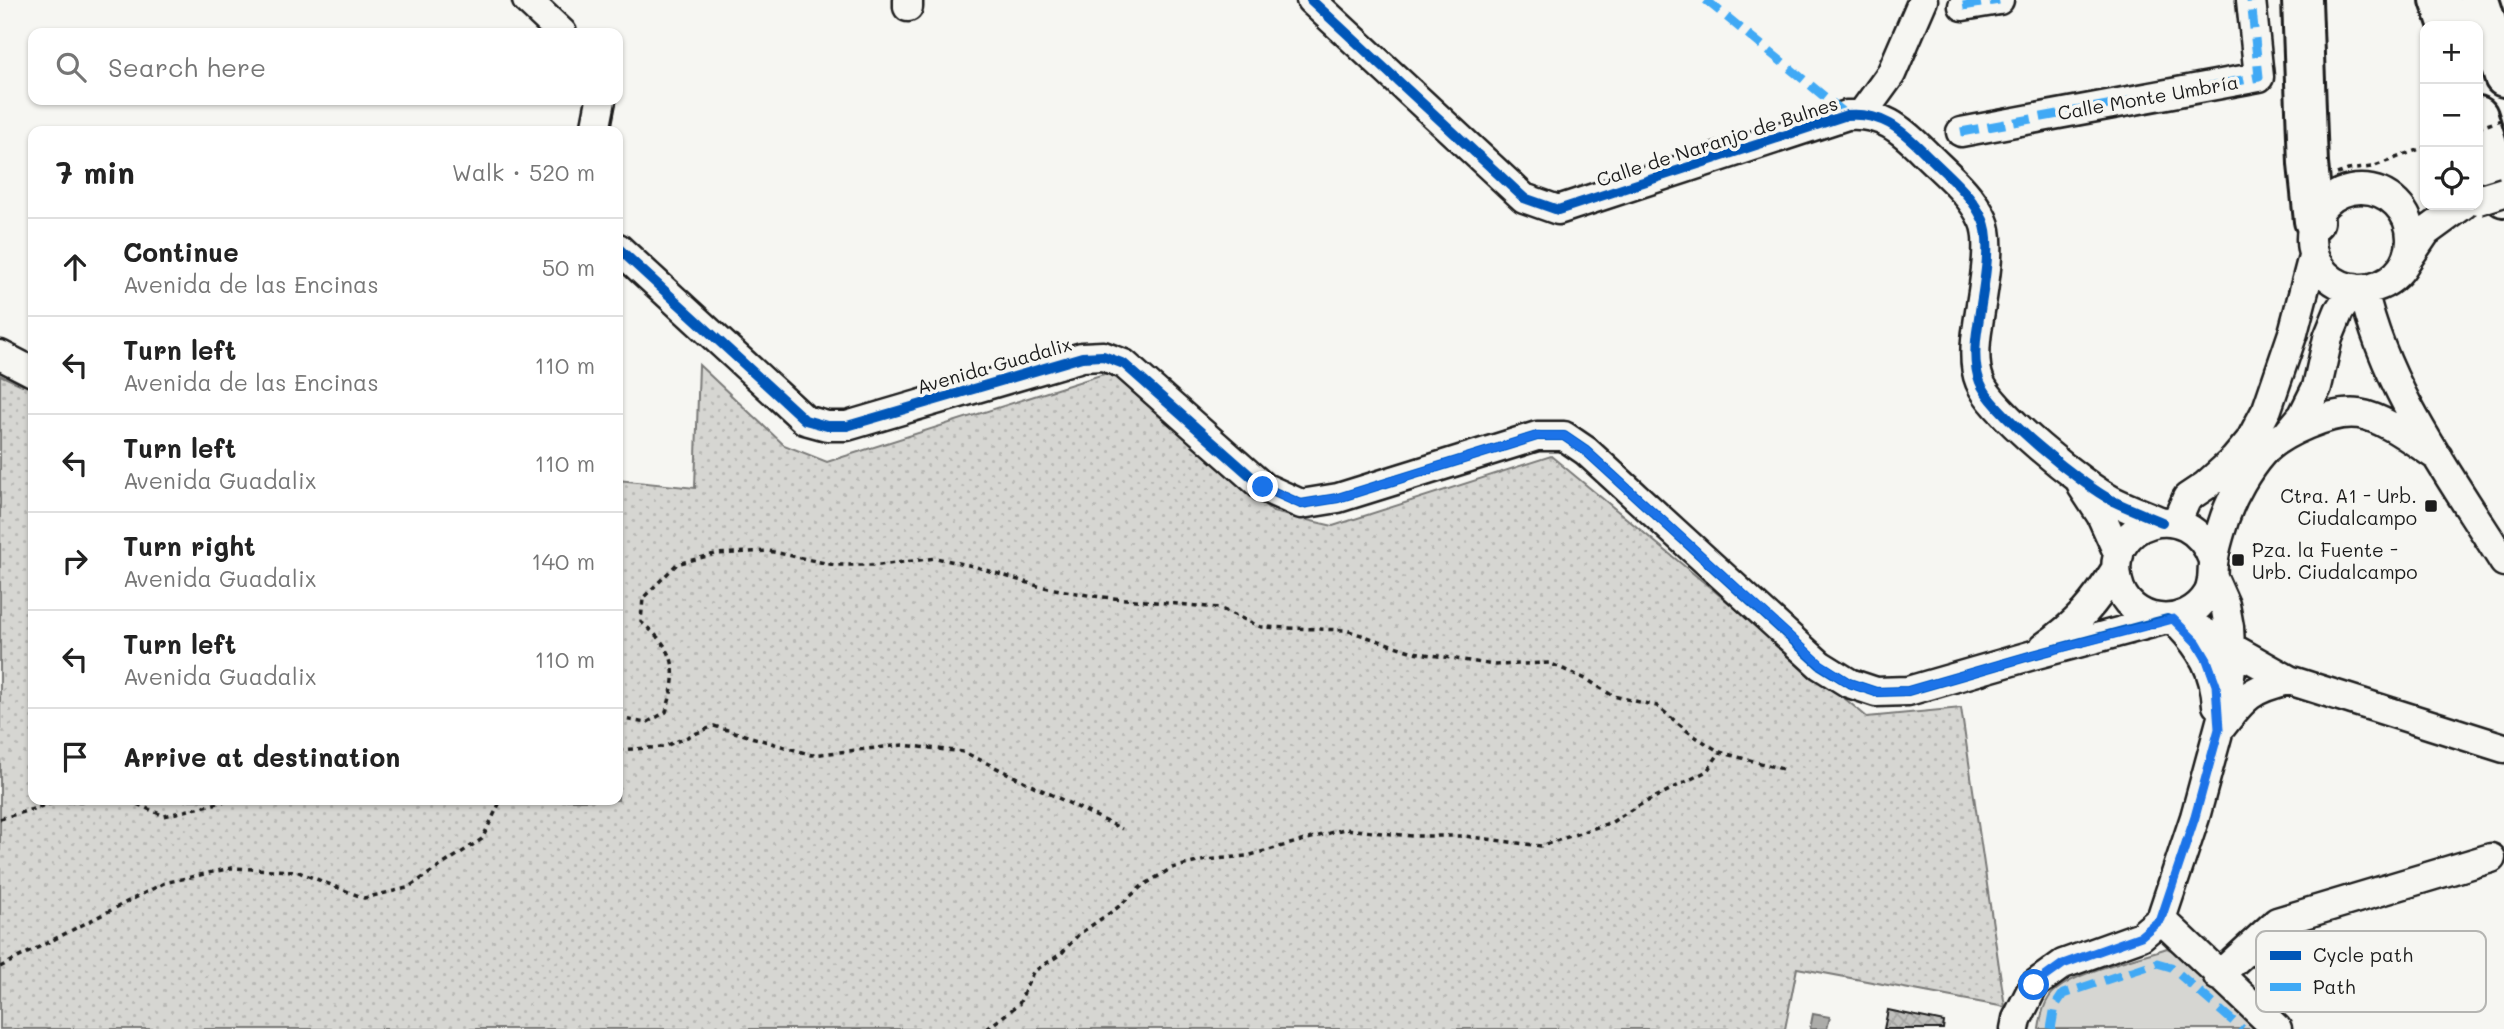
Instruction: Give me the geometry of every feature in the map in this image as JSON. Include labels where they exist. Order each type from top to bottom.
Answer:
[{"type":"highway","points":[[2302,0],[2303,71],[2312,221]]},
{"type":"highway","points":[[2440,0],[2447,21]]},
{"type":"highway","points":[[2479,0],[2504,77]]},
{"type":"highway","points":[[2483,131],[2504,194]]},
{"type":"street","points":[[527,0],[557,28]]},
{"type":"street","name":"Calle de Naranjo de Bulnes","points":[[1311,0],[1524,198],[1558,210],[1847,115],[1878,117],[1893,124],[1970,199],[1985,222],[1988,253],[1976,339],[1976,362],[1979,381],[1989,399],[2079,481],[2112,501],[2169,522]]},
{"type":"street","points":[[1862,114],[1891,74],[1923,0]]},
{"type":"street","points":[[1963,6],[1999,0]]},
{"type":"street","name":"Calle Monte Umbría","points":[[1961,132],[2259,77],[2251,0]]},
{"type":"street","points":[[1891,74],[1893,124]]},
{"type":"street","points":[[596,126],[599,105]]},
{"type":"street","points":[[2169,522],[2187,498],[2234,460],[2250,441],[2267,409],[2293,333],[2312,221],[2324,204],[2341,192],[2360,189],[2380,192],[2396,203],[2407,220],[2411,240],[2407,260]]},
{"type":"street","points":[[2483,199],[2504,194]]},
{"type":"street","points":[[2396,203],[2420,204]]},
{"type":"street","points":[[2312,221],[2330,278],[2342,285],[2358,289],[2379,285],[2395,275],[2426,232],[2456,210]]},
{"type":"street","name":"Avenida Guadalix","points":[[623,253],[805,420],[827,426],[847,426],[1082,357],[1102,356],[1124,364],[1263,487],[1301,504],[1338,498],[1537,436],[1564,436],[1586,451],[1820,664],[1849,683],[1876,692],[1908,691],[2172,619]]},
{"type":"street","points":[[2284,438],[2303,415],[2317,387],[2328,338],[2339,311],[2358,289]]},
{"type":"street","points":[[2358,289],[2397,385],[2438,457],[2504,562]]},
{"type":"street","points":[[2169,522],[2185,489],[2224,457],[2240,435],[2293,333]]},
{"type":"street","points":[[0,355],[28,369]]},
{"type":"street","points":[[2172,619],[2190,612],[2201,603],[2209,591],[2226,515],[2246,474],[2264,450],[2306,424],[2336,415],[2358,414],[2378,420],[2438,457]]},
{"type":"street","name":"Calle de Naranjo de Bulnes","points":[[2079,481],[2101,515],[2117,562]]},
{"type":"street","points":[[2197,492],[2206,511],[2226,515]]},
{"type":"street","points":[[2015,1029],[2017,1019],[2034,985],[2063,964],[2141,936],[2161,919],[2195,817],[2226,703],[2231,648],[2225,605],[2208,547],[2189,527],[2169,522],[2148,524],[2125,542],[2117,562],[2118,582],[2123,595],[2132,606],[2152,617],[2172,619],[2231,648],[2289,680],[2504,748]]},
{"type":"street","name":"Avenida Guadalix","points":[[2033,655],[2070,629],[2092,606],[2117,562]]},
{"type":"street","points":[[2213,569],[2232,598],[2250,636],[2289,680]]},
{"type":"street","points":[[2172,619],[2197,643],[2207,660],[2216,685],[2219,729]]},
{"type":"street","points":[[2219,729],[2253,691],[2289,680]]},
{"type":"street","points":[[2267,931],[2277,922],[2491,858]]},
{"type":"street","points":[[2161,919],[2256,1010]]},
{"type":"street","points":[[2218,975],[2256,941]]},
{"type":"street","points":[[2258,1012],[2277,1029]]},
{"type":"path","points":[[2483,126],[2504,119]]},
{"type":"path","points":[[2312,221],[2348,170],[2372,167],[2420,149]]},
{"type":"path","points":[[623,719],[646,723],[666,712],[674,685],[671,654],[655,633],[642,622],[643,598],[677,564],[715,554],[769,551],[834,565],[880,565],[936,558],[1038,586],[1094,596],[1219,608],[1261,627],[1346,630],[1413,652],[1494,664],[1549,663],[1588,680],[1613,696],[1657,706],[1690,734],[1720,752],[1786,770]]},
{"type":"path","points":[[623,750],[663,747],[714,726],[812,755],[903,745],[964,752],[1122,829]]},
{"type":"path","points":[[987,1029],[1018,1004],[1032,972],[1060,954],[1079,934],[1117,908],[1142,886],[1172,868],[1206,860],[1247,856],[1345,829],[1412,836],[1464,836],[1541,846],[1612,822],[1707,771],[1720,752]]},
{"type":"path","points":[[0,819],[47,805]]},
{"type":"path","points":[[139,805],[164,816],[210,805]]},
{"type":"path","points":[[0,967],[164,883],[231,868],[296,871],[364,898],[407,888],[482,839],[499,805]]},
{"type":"shaded area","points":[[699,365],[784,445],[827,462],[1113,371],[1273,512],[1333,526],[1551,456],[1867,717],[1961,708],[2005,1007],[1797,968],[1785,1029],[0,1029],[0,375],[28,386],[28,805],[623,805],[623,481],[695,488]]},
{"type":"shaded area","points":[[2167,948],[2185,957],[2261,1029],[2039,1029],[2046,1003],[2056,990],[2066,983],[2093,971]]},
{"type":"shaded area","points":[[1813,1014],[1830,1017],[1827,1029],[1810,1029]]},
{"type":"building","points":[[1888,1010],[1944,1022],[1943,1029],[1884,1029]]},
{"type":"marked path","points":[[1706,0],[1847,115]]},
{"type":"marked path","points":[[1963,6],[1999,0]]},
{"type":"marked path","points":[[1961,132],[2259,77],[2251,0]]},
{"type":"marked path","points":[[2051,1029],[2055,1006],[2063,994],[2157,963],[2171,967],[2242,1029]]},
{"type":"cycle path","points":[[1311,0],[1524,198],[1558,210],[1847,115],[1870,116],[1890,124],[1907,136],[1957,184],[1972,201],[1983,220],[1987,256],[1975,354],[1980,382],[1988,395],[2019,429],[2082,481],[2113,501],[2162,522]]},
{"type":"cycle path","points":[[623,253],[805,420],[827,426],[847,426],[1082,357],[1103,356],[1124,364],[1263,487],[1301,504],[1338,498],[1537,436],[1564,436],[1586,451],[1820,665],[1849,683],[1876,692],[1908,691],[2167,619]]},
{"type":"place","name":"Ctra. A1 - Urb. Ciudalcampo","points":[[2431,506]]},
{"type":"place","name":"Pza. la Fuente - Urb. Ciudalcampo","points":[[2238,560]]},
{"type":"route","points":[[1263,487],[1301,504],[1338,498],[1537,436],[1564,436],[1586,451],[1820,664],[1849,683],[1876,692],[1908,691],[2173,619],[2197,643],[2207,660],[2216,685],[2219,729],[2195,817],[2161,919],[2141,936],[2063,964],[2034,985]]}]
